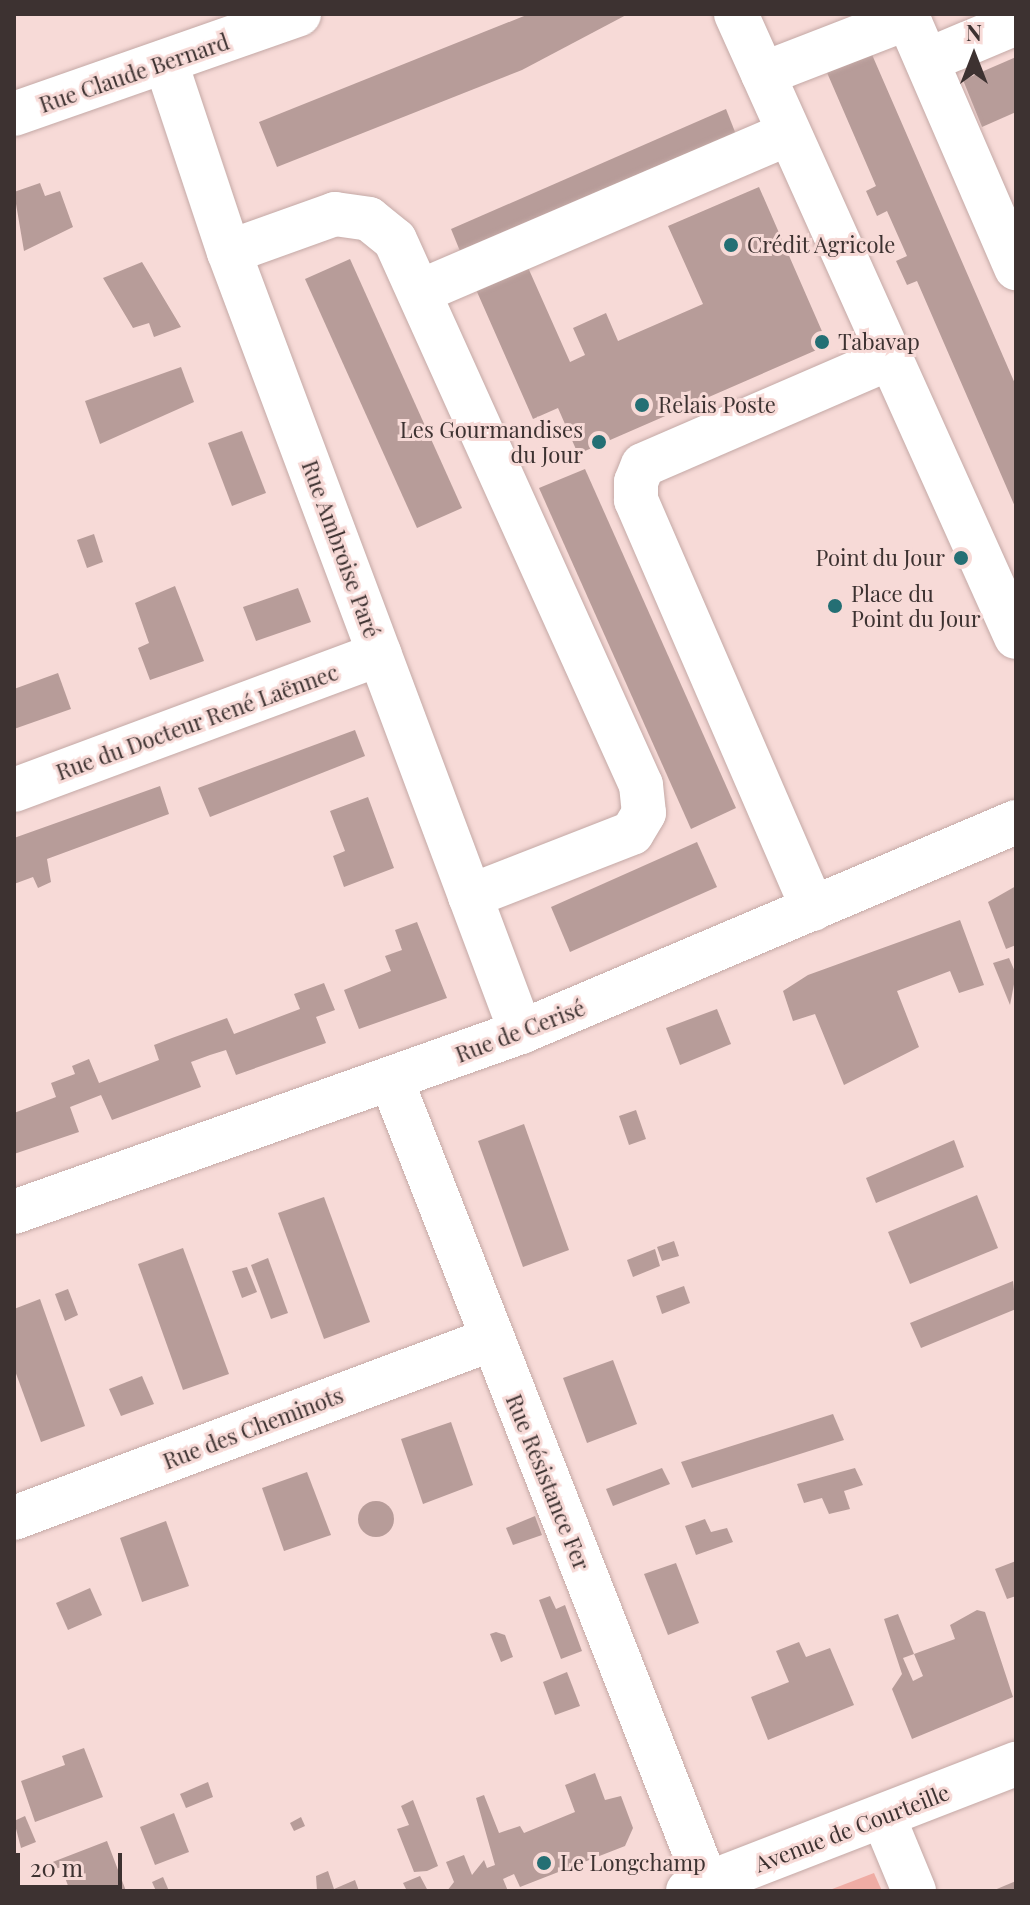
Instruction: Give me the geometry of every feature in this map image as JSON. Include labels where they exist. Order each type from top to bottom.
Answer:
[{"type":"street","name":"Rue Claude Bernard","points":[[14,114],[299,14]]},
{"type":"street","points":[[736,14],[1016,637]]},
{"type":"street","points":[[763,74],[897,22],[911,25],[1016,268]]},
{"type":"street","points":[[928,60],[1016,23]]},
{"type":"street","name":"Rue Ambroise Paré","points":[[166,63],[229,252],[521,1032]]},
{"type":"street","points":[[421,291],[789,133]]},
{"type":"street","points":[[229,252],[335,214],[369,219],[395,240],[421,291],[641,785],[644,813],[632,833],[470,896]]},
{"type":"street","points":[[813,909],[636,500],[636,482],[643,465],[890,358]]},
{"type":"street","name":"Rue du Docteur René Laënnec","points":[[14,790],[379,654]]},
{"type":"street","name":"Rue de Cerisé","points":[[14,1212],[521,1032],[1016,822]]},
{"type":"street","name":"Rue Résistance Fer","points":[[391,1079],[698,1887]]},
{"type":"street","name":"Rue des Cheminots","points":[[14,1518],[492,1339]]},
{"type":"street","name":"Avenue de Courteille","points":[[698,1887],[1016,1764]]},
{"type":"street","points":[[883,1816],[914,1891]]},
{"type":"shaded area","points":[[874,1873],[882,1891],[827,1891]]},
{"type":"building","points":[[529,14],[628,14],[522,70],[277,167],[259,122]]},
{"type":"building","points":[[870,50],[1016,386],[1016,509],[917,281],[907,285],[896,261],[907,256],[887,211],[877,216],[866,191],[876,186],[825,68]]},
{"type":"building","points":[[1016,57],[1016,112],[982,127],[963,80]]},
{"type":"building","points":[[726,109],[737,137],[462,256],[451,229]]},
{"type":"building","points":[[40,183],[45,196],[60,191],[73,227],[24,251],[14,192]]},
{"type":"building","points":[[759,187],[828,345],[578,454],[558,408],[533,419],[474,285],[526,263],[570,362],[585,355],[573,328],[606,313],[618,341],[703,304],[668,226]]},
{"type":"building","points":[[350,259],[462,508],[417,528],[305,279]]},
{"type":"building","points":[[142,262],[181,327],[154,337],[149,323],[133,328],[103,278]]},
{"type":"building","points":[[181,367],[194,402],[100,444],[85,401]]},
{"type":"building","points":[[242,431],[266,493],[232,506],[208,443]]},
{"type":"building","points":[[585,469],[736,808],[691,829],[539,488]]},
{"type":"building","points":[[94,534],[103,562],[87,568],[77,540]]},
{"type":"building","points":[[175,586],[204,661],[150,680],[138,648],[149,643],[135,603]]},
{"type":"building","points":[[298,588],[311,622],[256,641],[243,607]]},
{"type":"building","points":[[58,673],[71,709],[14,729],[14,689]]},
{"type":"building","points":[[355,730],[365,756],[210,817],[198,788]]},
{"type":"building","points":[[160,786],[169,814],[47,859],[51,882],[38,888],[33,877],[14,884],[14,838]]},
{"type":"building","points":[[368,797],[394,868],[344,887],[333,856],[345,851],[330,811]]},
{"type":"building","points":[[697,842],[717,887],[570,952],[551,907]]},
{"type":"building","points":[[1016,886],[1016,945],[1006,949],[988,902]]},
{"type":"building","points":[[960,920],[984,985],[959,993],[950,971],[897,991],[919,1047],[844,1085],[815,1014],[793,1021],[783,991],[808,975]]},
{"type":"building","points":[[417,922],[447,998],[359,1029],[344,990],[391,971],[385,956],[402,950],[395,930]]},
{"type":"building","points":[[1009,958],[1016,974],[1010,1005],[993,963]]},
{"type":"building","points":[[324,983],[335,1010],[316,1017],[326,1043],[236,1075],[226,1050],[210,1055],[191,1062],[201,1087],[112,1120],[101,1095],[70,1107],[79,1132],[14,1154],[14,1113],[56,1097],[51,1083],[75,1074],[72,1066],[89,1059],[99,1083],[159,1060],[154,1045],[172,1038],[227,1018],[234,1034],[300,1009],[294,994]]},
{"type":"building","points":[[717,1009],[731,1044],[680,1065],[666,1028]]},
{"type":"building","points":[[636,1110],[646,1139],[629,1145],[619,1116]]},
{"type":"building","points":[[524,1124],[569,1250],[523,1267],[478,1141]]},
{"type":"building","points":[[954,1140],[964,1167],[876,1203],[866,1178]]},
{"type":"building","points":[[977,1195],[998,1248],[910,1284],[888,1232]]},
{"type":"building","points":[[324,1197],[370,1322],[324,1339],[278,1213]]},
{"type":"building","points":[[674,1241],[679,1256],[662,1261],[657,1247]]},
{"type":"building","points":[[183,1248],[229,1374],[183,1390],[138,1264]]},
{"type":"building","points":[[655,1249],[660,1266],[633,1277],[627,1260]]},
{"type":"building","points":[[268,1258],[288,1313],[271,1319],[251,1265]]},
{"type":"building","points":[[247,1267],[257,1292],[242,1298],[232,1271]]},
{"type":"building","points":[[1013,1281],[1016,1309],[921,1348],[910,1323]]},
{"type":"building","points":[[684,1286],[690,1303],[662,1314],[656,1296]]},
{"type":"building","points":[[68,1289],[78,1315],[65,1321],[55,1294]]},
{"type":"building","points":[[40,1299],[85,1426],[41,1442],[14,1368],[14,1309]]},
{"type":"building","points":[[613,1360],[637,1424],[587,1443],[563,1378]]},
{"type":"building","points":[[142,1376],[154,1404],[121,1416],[109,1389]]},
{"type":"building","points":[[833,1414],[844,1440],[692,1488],[681,1462]]},
{"type":"building","points":[[451,1422],[473,1485],[423,1504],[401,1439]]},
{"type":"building","points":[[662,1468],[670,1484],[613,1506],[606,1489]]},
{"type":"building","points":[[855,1468],[863,1485],[844,1491],[850,1509],[829,1514],[822,1498],[804,1503],[797,1484]]},
{"type":"building","points":[[307,1472],[331,1535],[284,1551],[262,1488]]},
{"type":"building","points":[[376,1501],[389,1506],[394,1519],[389,1532],[376,1537],[363,1532],[358,1519],[363,1506]]},
{"type":"building","points":[[535,1516],[542,1535],[513,1545],[506,1528]]},
{"type":"building","points":[[705,1519],[711,1532],[727,1528],[733,1542],[696,1555],[685,1526]]},
{"type":"building","points":[[166,1521],[189,1586],[142,1602],[120,1538]]},
{"type":"building","points":[[1016,1561],[1016,1596],[1007,1599],[995,1569]]},
{"type":"building","points":[[676,1563],[699,1623],[668,1635],[644,1574]]},
{"type":"building","points":[[90,1588],[102,1615],[68,1630],[56,1603]]},
{"type":"building","points":[[550,1596],[556,1609],[565,1605],[582,1651],[561,1659],[539,1600]]},
{"type":"building","points":[[977,1610],[985,1612],[1013,1697],[912,1739],[892,1689],[902,1674],[884,1619],[898,1614],[914,1654],[955,1639],[950,1625]],"holes":[[[914,1654],[923,1676],[913,1681],[903,1658]]]},
{"type":"building","points":[[490,1634],[505,1635],[513,1657],[501,1662]]},
{"type":"building","points":[[799,1642],[806,1657],[830,1648],[854,1705],[768,1740],[751,1697],[789,1682],[776,1651]]},
{"type":"building","points":[[567,1672],[580,1706],[555,1715],[543,1682]]},
{"type":"building","points":[[84,1748],[103,1797],[35,1822],[21,1781],[65,1765],[62,1756]]},
{"type":"building","points":[[595,1773],[605,1800],[621,1796],[633,1828],[625,1846],[520,1887],[514,1874],[503,1879],[508,1891],[447,1891],[454,1882],[446,1862],[464,1855],[472,1875],[484,1860],[487,1868],[495,1865],[476,1798],[484,1795],[499,1833],[520,1826],[524,1833],[575,1812],[565,1785]]},
{"type":"building","points":[[208,1782],[213,1797],[186,1808],[180,1794]]},
{"type":"building","points":[[413,1800],[438,1866],[427,1871],[414,1872],[397,1829],[409,1825],[401,1806]]},
{"type":"building","points":[[174,1813],[189,1852],[155,1865],[140,1827]]},
{"type":"building","points":[[25,1816],[36,1842],[21,1848],[14,1821]]},
{"type":"building","points":[[301,1817],[305,1826],[294,1831],[290,1823]]},
{"type":"building","points":[[107,1841],[126,1891],[70,1891],[61,1867],[53,1870],[50,1863]]},
{"type":"building","points":[[328,1871],[334,1889],[355,1880],[359,1891],[317,1891],[316,1876]]},
{"type":"building","points":[[420,1876],[428,1891],[407,1891],[403,1883]]},
{"type":"building","points":[[163,1877],[169,1891],[156,1891],[152,1882]]},
{"type":"building","points":[[1016,1881],[1016,1891],[992,1891]]},
{"type":"place","name":"Crédit Agricole","points":[[731,245]]},
{"type":"place","name":"Tabavap","points":[[822,342]]},
{"type":"place","name":"Relais Poste","points":[[642,405]]},
{"type":"place","name":"Les Gourmandises du Jour","points":[[599,442]]},
{"type":"place","name":"Point du Jour","points":[[961,558]]},
{"type":"place","name":"Place du Point du Jour","points":[[835,606]]},
{"type":"place","name":"Le Longchamp","points":[[544,1863]]}]
